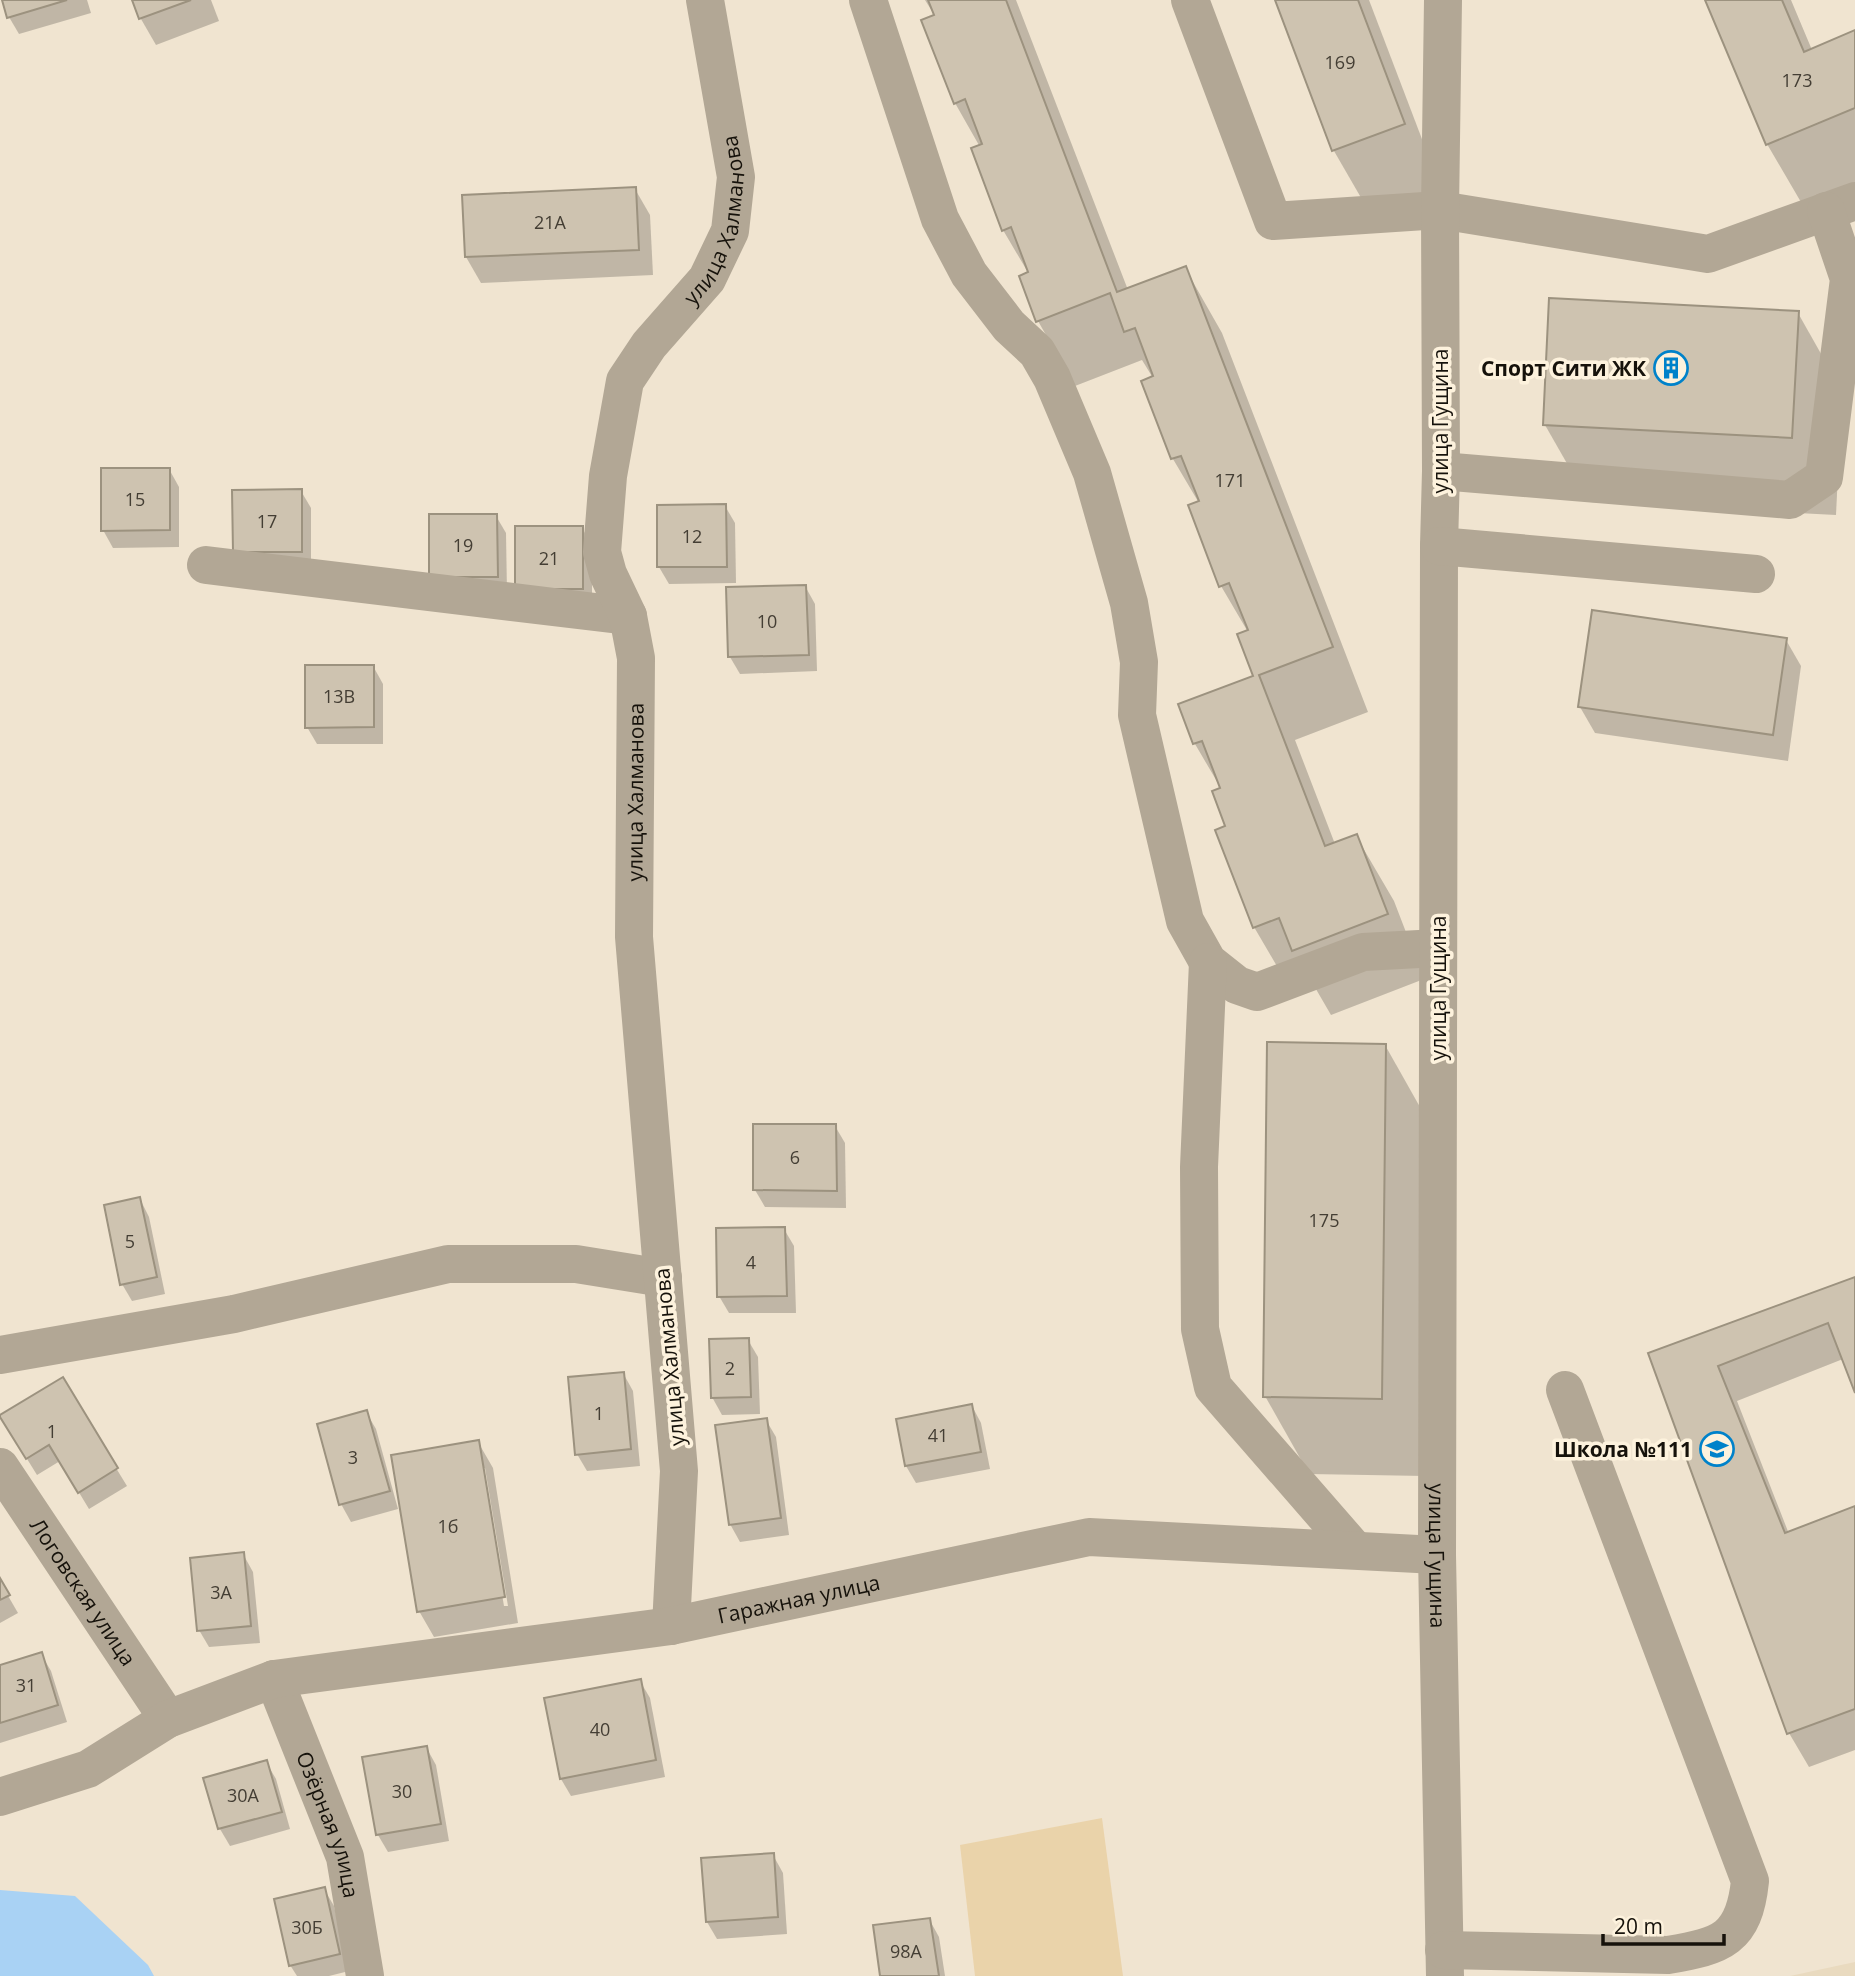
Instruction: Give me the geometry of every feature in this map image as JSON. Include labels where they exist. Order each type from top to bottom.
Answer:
[{"type":"street","name":"улица Халманова","points":[[671,1626],[679,1471],[634,937],[636,658],[628,616],[608,574],[602,552],[608,477],[625,381],[649,345],[707,279],[730,231],[736,177],[705,0]]},
{"type":"street","points":[[868,0],[940,219],[969,274],[1009,326],[1037,352],[1052,378],[1092,473],[1129,603],[1139,662],[1137,715],[1185,921],[1208,962],[1237,985],[1257,992],[1363,952],[1438,948]]},
{"type":"street","points":[[1191,0],[1273,221],[1440,210],[1708,254],[1840,206],[1849,279],[1824,477],[1790,500],[1441,471]]},
{"type":"street","name":"улица Гущина","points":[[1443,0],[1440,210],[1437,1555],[1445,1963]]},
{"type":"street","points":[[1439,546],[1756,574]]},
{"type":"street","points":[[206,565],[628,616]]},
{"type":"street","points":[[1208,962],[1199,1167],[1199,1315],[1213,1387],[1355,1550]]},
{"type":"street","points":[[0,1355],[234,1314],[448,1264],[576,1264],[663,1278]]},
{"type":"street","points":[[1445,1963],[1668,1955],[1698,1950],[1723,1941],[1739,1925],[1748,1907],[1751,1881],[1565,1390]]},
{"type":"street","name":"Логовская улица","points":[[0,1467],[168,1719]]},
{"type":"street","name":"Гаражная улица","points":[[0,1797],[88,1769],[168,1719],[274,1679],[671,1626],[1089,1537],[1437,1555]]},
{"type":"street","name":"Озёрная улица","points":[[274,1679],[345,1857],[365,1976]]},
{"type":"shaded area","points":[[1102,1818],[1123,1976],[975,1976],[960,1845]]},
{"type":"shaded area","points":[[1855,1962],[1855,1976],[1790,1976]]},
{"type":"water","points":[[0,1890],[75,1896],[148,1965],[154,1976],[0,1976]]},
{"type":"building","points":[[2,0],[67,0],[7,18]]},
{"type":"building","points":[[132,0],[191,0],[139,19]]},
{"type":"building","points":[[928,0],[1006,0],[1117,292],[1186,266],[1333,647],[1259,675],[1325,846],[1357,834],[1388,914],[1292,951],[1279,918],[1253,928],[1215,830],[1225,826],[1212,791],[1220,788],[1202,741],[1193,744],[1178,704],[1253,676],[1237,634],[1248,630],[1229,583],[1219,587],[1188,505],[1199,501],[1181,456],[1171,459],[1141,381],[1153,376],[1135,328],[1124,332],[1110,293],[1036,322],[1019,276],[1028,272],[1011,227],[1002,231],[971,148],[982,144],[965,99],[954,104],[921,20],[934,15]]},
{"type":"building","points":[[1275,0],[1358,0],[1405,124],[1332,151]]},
{"type":"building","points":[[1705,0],[1782,0],[1804,52],[1855,30],[1855,108],[1766,145]]},
{"type":"building","points":[[636,187],[639,250],[465,257],[462,195]]},
{"type":"building","name":"Спорт Сити ЖК","points":[[1549,298],[1799,311],[1792,438],[1543,425]]},
{"type":"building","points":[[101,468],[170,468],[170,530],[101,531]]},
{"type":"building","points":[[302,489],[302,552],[233,552],[232,490]]},
{"type":"building","points":[[726,504],[727,567],[657,567],[657,505]]},
{"type":"building","points":[[429,514],[497,514],[498,577],[429,577]]},
{"type":"building","points":[[515,526],[583,526],[583,589],[515,589]]},
{"type":"building","points":[[806,585],[809,655],[728,657],[726,587]]},
{"type":"building","points":[[1592,610],[1787,638],[1773,735],[1578,707]]},
{"type":"building","points":[[305,665],[374,665],[374,727],[305,728]]},
{"type":"building","points":[[1267,1042],[1386,1044],[1382,1399],[1263,1397]]},
{"type":"building","points":[[753,1124],[836,1124],[837,1191],[753,1190]]},
{"type":"building","points":[[140,1197],[157,1277],[120,1285],[104,1205]]},
{"type":"building","points":[[785,1227],[787,1296],[717,1297],[716,1228]]},
{"type":"building","name":"Школа №111","points":[[1855,1277],[1855,1393],[1828,1323],[1718,1366],[1785,1533],[1855,1506],[1855,1709],[1787,1734],[1648,1353]]},
{"type":"building","points":[[749,1338],[751,1397],[711,1398],[709,1339]]},
{"type":"building","points":[[624,1372],[631,1449],[575,1455],[568,1377]]},
{"type":"building","points":[[63,1377],[118,1468],[78,1493],[49,1445],[26,1459],[0,1417]]},
{"type":"building","points":[[972,1404],[981,1452],[905,1466],[896,1419]]},
{"type":"building","points":[[367,1410],[390,1491],[339,1505],[317,1424]]},
{"type":"building","points":[[767,1418],[781,1518],[729,1525],[715,1425]]},
{"type":"building","points":[[479,1440],[505,1597],[417,1612],[391,1455]]},
{"type":"building","points":[[244,1552],[251,1626],[197,1631],[190,1558]]},
{"type":"building","points":[[0,1578],[10,1595],[0,1600]]},
{"type":"building","points":[[42,1652],[58,1705],[0,1723],[0,1665]]},
{"type":"building","points":[[641,1679],[656,1760],[560,1779],[544,1698]]},
{"type":"building","points":[[427,1746],[441,1824],[376,1835],[362,1757]]},
{"type":"building","points":[[267,1760],[282,1812],[218,1829],[203,1778]]},
{"type":"building","points":[[774,1853],[778,1917],[706,1922],[701,1858]]},
{"type":"building","points":[[325,1887],[340,1954],[289,1966],[274,1899]]},
{"type":"building","points":[[930,1918],[939,1976],[880,1976],[873,1925]]},
{"type":"place","name":"Спорт Сити ЖК","points":[[1671,368]]},
{"type":"place","name":"Школа №111","points":[[1717,1449]]}]
